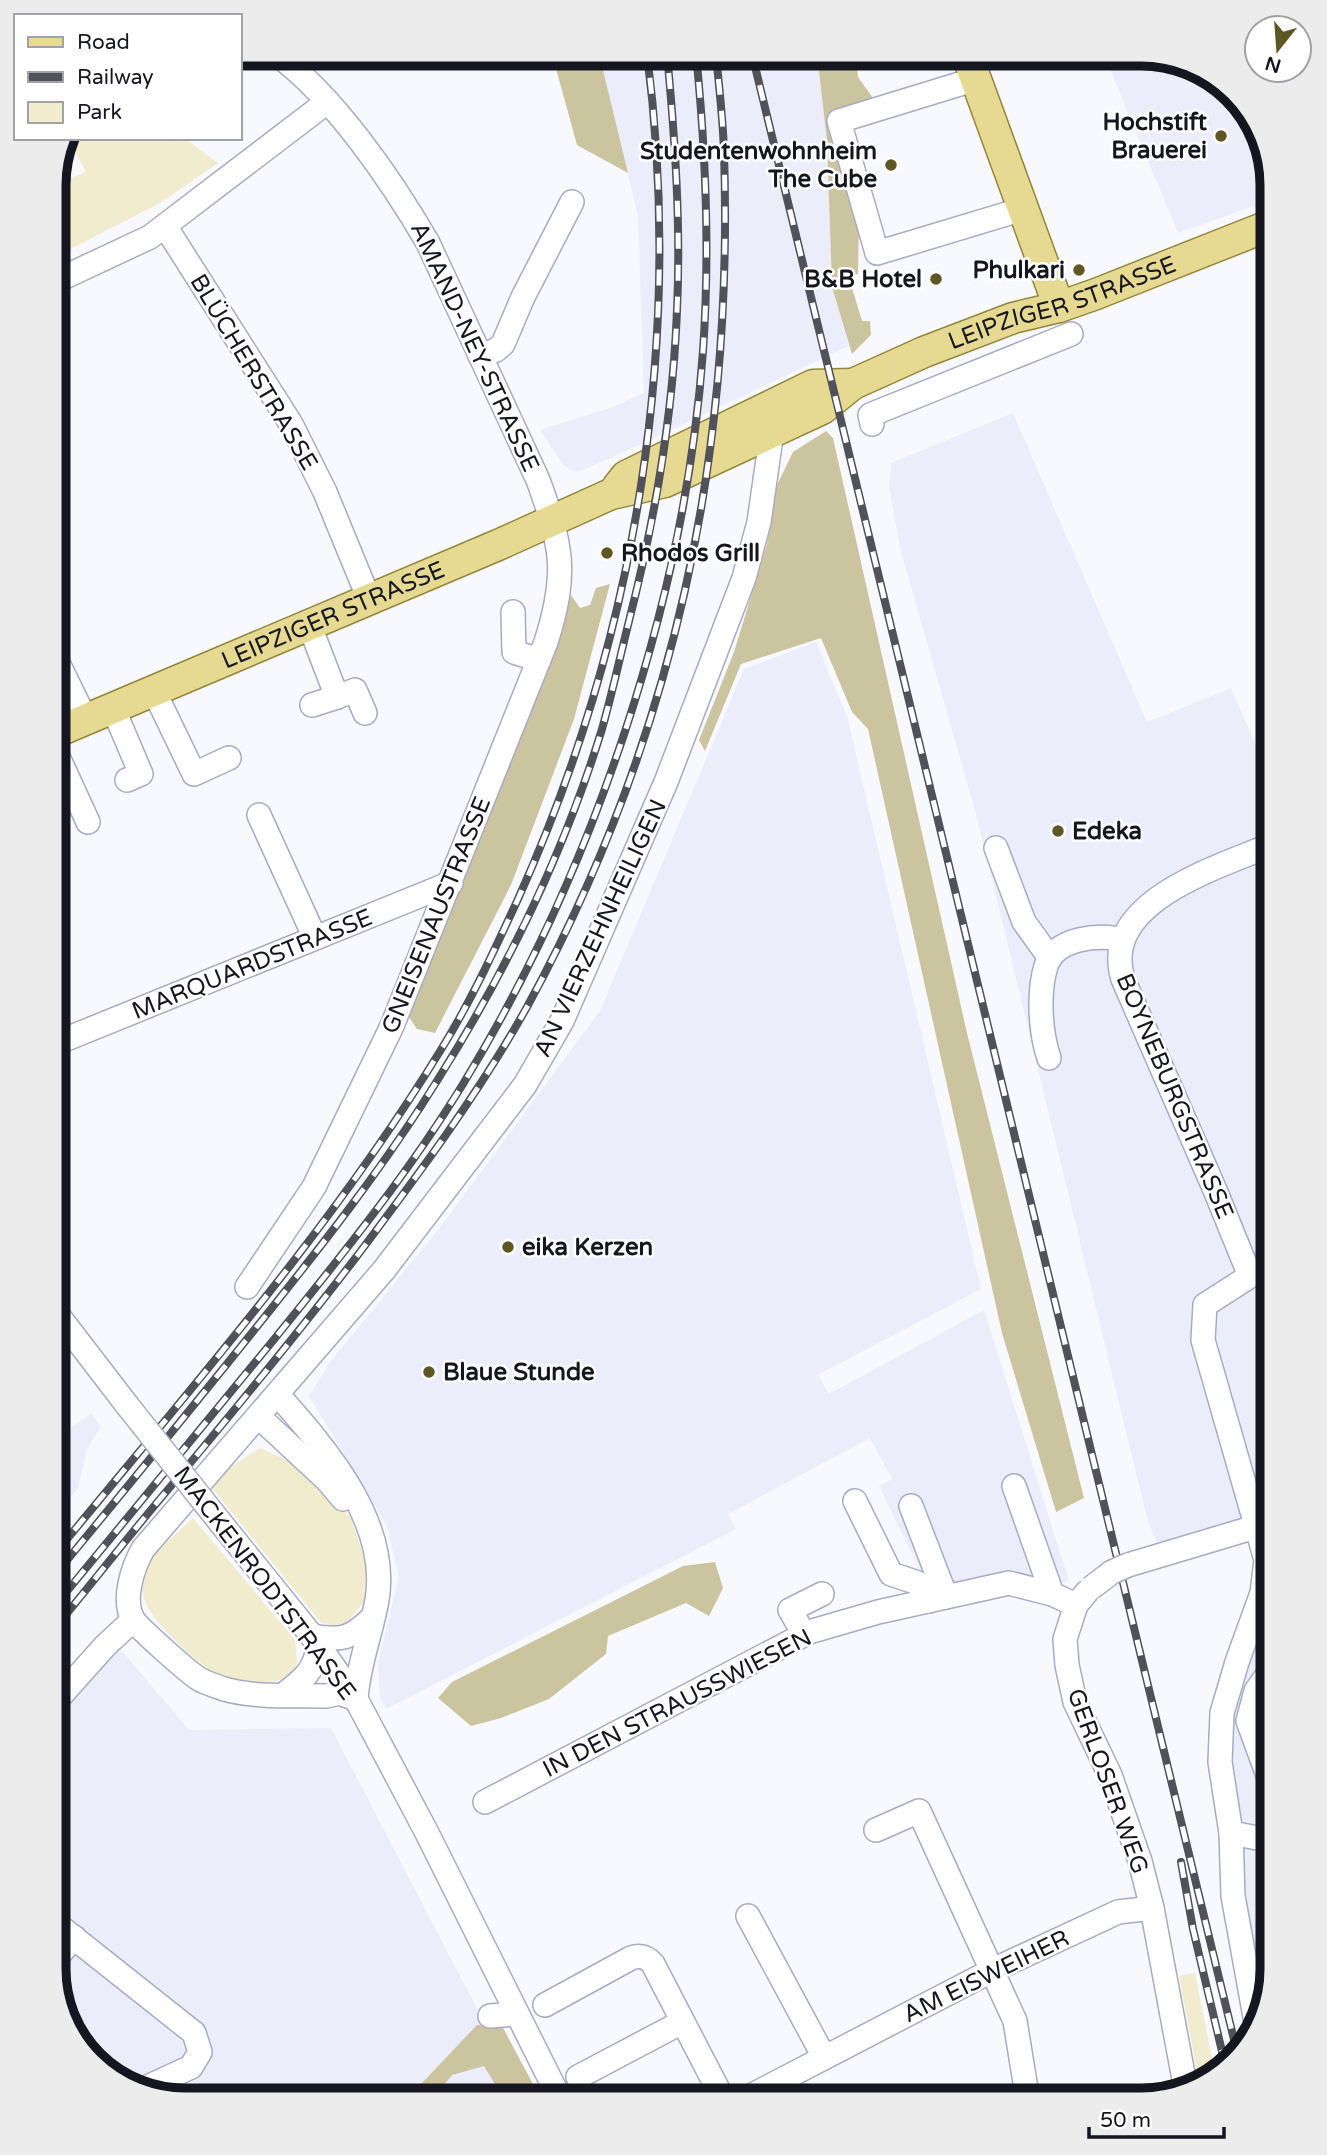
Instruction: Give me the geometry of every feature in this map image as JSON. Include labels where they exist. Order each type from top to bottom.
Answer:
[{"type":"main road","points":[[972,67],[1065,320]]},
{"type":"main road","name":"LEIPZIGER STRASSE","points":[[67,728],[611,494],[665,482],[822,409],[853,384],[973,331],[1023,315],[1065,320],[1260,230]]},
{"type":"main road","name":"LEIPZIGER STRASSE","points":[[611,494],[626,476],[813,385],[853,384]]},
{"type":"street","name":"AMAND-NEY-STRASSE","points":[[291,66],[312,84],[327,102],[407,206],[428,243],[532,466],[553,521]]},
{"type":"street","points":[[972,67],[839,121],[877,253],[1024,209]]},
{"type":"street","points":[[67,276],[150,237],[327,102]]},
{"type":"street","points":[[480,356],[496,351],[503,344],[523,297],[572,202]]},
{"type":"street","name":"BLÜCHERSTRASSE","points":[[165,226],[290,424],[325,492],[369,599]]},
{"type":"street","points":[[872,424],[870,415],[1065,320]]},
{"type":"street","name":"AN VIERZEHNHEILIGEN","points":[[133,1620],[130,1578],[143,1549],[384,1270],[525,1085],[562,1021],[666,782],[740,590],[759,522],[772,431]]},
{"type":"street","name":"GNEISENAUSTRASSE","points":[[247,1287],[314,1187],[392,1026],[451,883],[556,611],[560,583],[559,546],[553,521]]},
{"type":"street","points":[[513,612],[514,652],[539,660]]},
{"type":"street","points":[[309,624],[337,697]]},
{"type":"street","points":[[67,671],[141,774],[127,780]]},
{"type":"street","points":[[312,705],[355,690],[365,713]]},
{"type":"street","points":[[154,691],[194,774],[229,758]]},
{"type":"street","points":[[67,776],[88,822]]},
{"type":"street","points":[[259,815],[315,938]]},
{"type":"street","points":[[996,848],[1024,922],[1050,958]]},
{"type":"street","name":"BOYNEBURGSTRASSE","points":[[1260,850],[1160,895],[1135,919],[1123,940],[1119,961],[1123,979],[1250,1276],[1221,1283],[1205,1305],[1203,1340],[1260,1510]]},
{"type":"street","name":"MARQUARDSTRASSE","points":[[67,1039],[451,883]]},
{"type":"street","points":[[1049,1058],[1042,1028],[1042,1005],[1046,966],[1050,958],[1065,946],[1086,938],[1105,936],[1123,940]]},
{"type":"street","name":"MACKENRODTSTRASSE","points":[[66,1326],[315,1640],[356,1699],[427,1833],[554,2088]]},
{"type":"street","points":[[66,1689],[105,1646],[133,1620],[199,1679],[226,1689],[283,1695],[327,1696],[340,1693],[356,1699],[357,1678],[377,1598],[379,1560],[354,1493],[320,1442],[278,1395]]},
{"type":"street","points":[[259,1417],[327,1480],[369,1531]]},
{"type":"street","points":[[1014,1486],[1052,1594]]},
{"type":"street","points":[[855,1502],[891,1574],[918,1583],[938,1599]]},
{"type":"street","points":[[911,1506],[938,1599]]},
{"type":"street","points":[[1083,1597],[1112,1572],[1128,1565],[1260,1523]]},
{"type":"street","name":"IN DEN STRAUSSWIESEN","points":[[485,1802],[804,1634],[878,1612],[1009,1583],[1052,1594],[1083,1597]]},
{"type":"street","points":[[804,1634],[790,1610],[822,1594]]},
{"type":"street","name":"GERLOSER WEG","points":[[1083,1597],[1065,1639],[1075,1702],[1110,1775],[1125,1815],[1152,1908],[1184,2080]]},
{"type":"street","name":"BOYNEBURGSTRASSE","points":[[1253,2008],[1233,1896],[1231,1833],[1220,1762],[1222,1713],[1260,1599]]},
{"type":"street","points":[[283,1695],[311,1670],[317,1656],[315,1640],[342,1639],[355,1634],[372,1618]]},
{"type":"street","points":[[1260,1684],[1255,1691],[1248,1721],[1260,1754]]},
{"type":"street","points":[[876,1830],[919,1811],[1015,2021],[1026,2088]]},
{"type":"street","points":[[1231,1833],[1260,1839]]},
{"type":"street","name":"AM EISWEIHER","points":[[766,2088],[993,1970],[1118,1912],[1152,1908]]},
{"type":"street","points":[[748,1916],[824,2057]]},
{"type":"street","points":[[66,1931],[194,2033],[200,2052],[191,2067],[154,2084]]},
{"type":"street","points":[[66,1947],[74,1937]]},
{"type":"street","points":[[545,2005],[639,1955],[653,1964],[717,2088]]},
{"type":"street","points":[[490,2016],[516,2014]]},
{"type":"street","points":[[578,2077],[682,2022]]},
{"type":"shaded area","points":[[555,66],[602,66],[628,173],[577,145]]},
{"type":"shaded area","points":[[602,66],[830,67],[827,140],[832,287],[849,346],[637,446],[581,471],[573,471],[564,466],[540,430],[613,407],[644,393],[638,216]]},
{"type":"shaded area","points":[[818,67],[857,67],[858,77],[877,104],[848,124],[860,166],[858,274],[849,278],[862,321],[870,321],[871,335],[852,354],[832,287],[827,140]]},
{"type":"shaded area","points":[[1109,67],[1164,69],[1194,79],[1220,96],[1231,107],[1248,133],[1259,170],[1260,204],[1178,233]]},
{"type":"shaded area","points":[[1013,413],[1147,722],[1231,688],[1260,755],[1260,1511],[1240,1523],[1157,1543],[1147,1518],[976,814],[900,548],[889,486],[891,463]]},
{"type":"shaded area","points":[[826,431],[833,438],[967,1033],[1084,1498],[1056,1512],[1002,1333],[868,729],[852,712],[821,638],[741,664],[705,751],[699,740],[734,652],[767,544],[776,487],[793,452]]},
{"type":"shaded area","points":[[610,584],[574,719],[511,885],[435,1033],[417,1029],[407,1014],[571,595],[580,608],[590,605],[596,588]]},
{"type":"shaded area","points":[[816,642],[847,716],[981,1289],[818,1375],[829,1394],[984,1310],[1069,1581],[936,1603],[879,1486],[892,1479],[870,1438],[728,1514],[736,1529],[386,1709],[380,1696],[378,1663],[399,1577],[386,1524],[309,1396],[330,1362],[438,1230],[600,1011],[744,669]]},
{"type":"shaded area","points":[[91,1413],[101,1427],[87,1449],[78,1488],[66,1501],[66,1431]]},
{"type":"shaded area","points":[[1260,1524],[1260,1574],[1255,1527]]},
{"type":"shaded area","points":[[715,1562],[723,1588],[709,1616],[686,1603],[608,1636],[606,1654],[549,1699],[501,1718],[471,1726],[438,1698],[452,1682],[683,1566]]},
{"type":"shaded area","points":[[1260,1601],[1260,1969],[1254,2006],[1220,1762]]},
{"type":"shaded area","points":[[105,1631],[189,1730],[331,1728],[518,2088],[178,2088],[133,2076],[107,2059],[96,2048],[79,2022],[69,1992],[66,1969],[66,1677]]},
{"type":"shaded area","points":[[477,2025],[502,2026],[535,2088],[497,2088],[484,2066],[452,2075],[442,2088],[417,2088]]},
{"type":"green space","points":[[76,140],[187,140],[218,163],[160,203],[67,251],[67,180],[86,172],[73,149]]},
{"type":"green space","points":[[260,1448],[306,1469],[351,1518],[366,1564],[364,1602],[349,1620],[338,1627],[321,1623],[213,1489],[221,1473]]},
{"type":"green space","points":[[193,1518],[295,1640],[297,1663],[290,1678],[254,1684],[239,1683],[221,1677],[169,1635],[150,1611],[142,1588],[146,1564]]},
{"type":"green space","points":[[1195,1973],[1213,2064],[1198,2074],[1179,1976]]},
{"type":"railway","points":[[66,1540],[257,1308],[306,1245],[399,1115],[453,1030],[482,975],[518,899],[559,799],[594,696],[621,592],[641,485],[654,378],[659,270],[657,162],[648,66]]},
{"type":"railway","points":[[66,1561],[283,1294],[398,1141],[488,994],[552,864],[587,774],[613,689],[647,544],[667,428],[675,350],[678,278],[675,150],[668,67]]},
{"type":"railway","points":[[66,1592],[301,1306],[374,1214],[420,1150],[463,1084],[510,1002],[553,915],[591,824],[625,731],[653,637],[676,541],[693,446],[703,351],[706,277],[704,165],[697,67]]},
{"type":"railway","points":[[66,1614],[258,1382],[424,1165],[508,1040],[578,906],[621,803],[657,699],[684,593],[705,486],[718,376],[724,265],[724,152],[717,67]]},
{"type":"railway","points":[[755,67],[1235,2043]]},
{"type":"railway","points":[[1181,1862],[1193,1929],[1223,2056]]},
{"type":"place","name":"Hochstift Brauerei","points":[[1221,136]]},
{"type":"place","name":"Studentenwohnheim The Cube","points":[[891,165]]},
{"type":"place","name":"Phulkari","points":[[1079,270]]},
{"type":"place","name":"B&B Hotel","points":[[936,279]]},
{"type":"place","name":"Rhodos Grill","points":[[607,553]]},
{"type":"place","name":"Edeka","points":[[1058,831]]},
{"type":"place","name":"eika Kerzen","points":[[508,1247]]},
{"type":"place","name":"Blaue Stunde","points":[[429,1372]]}]
